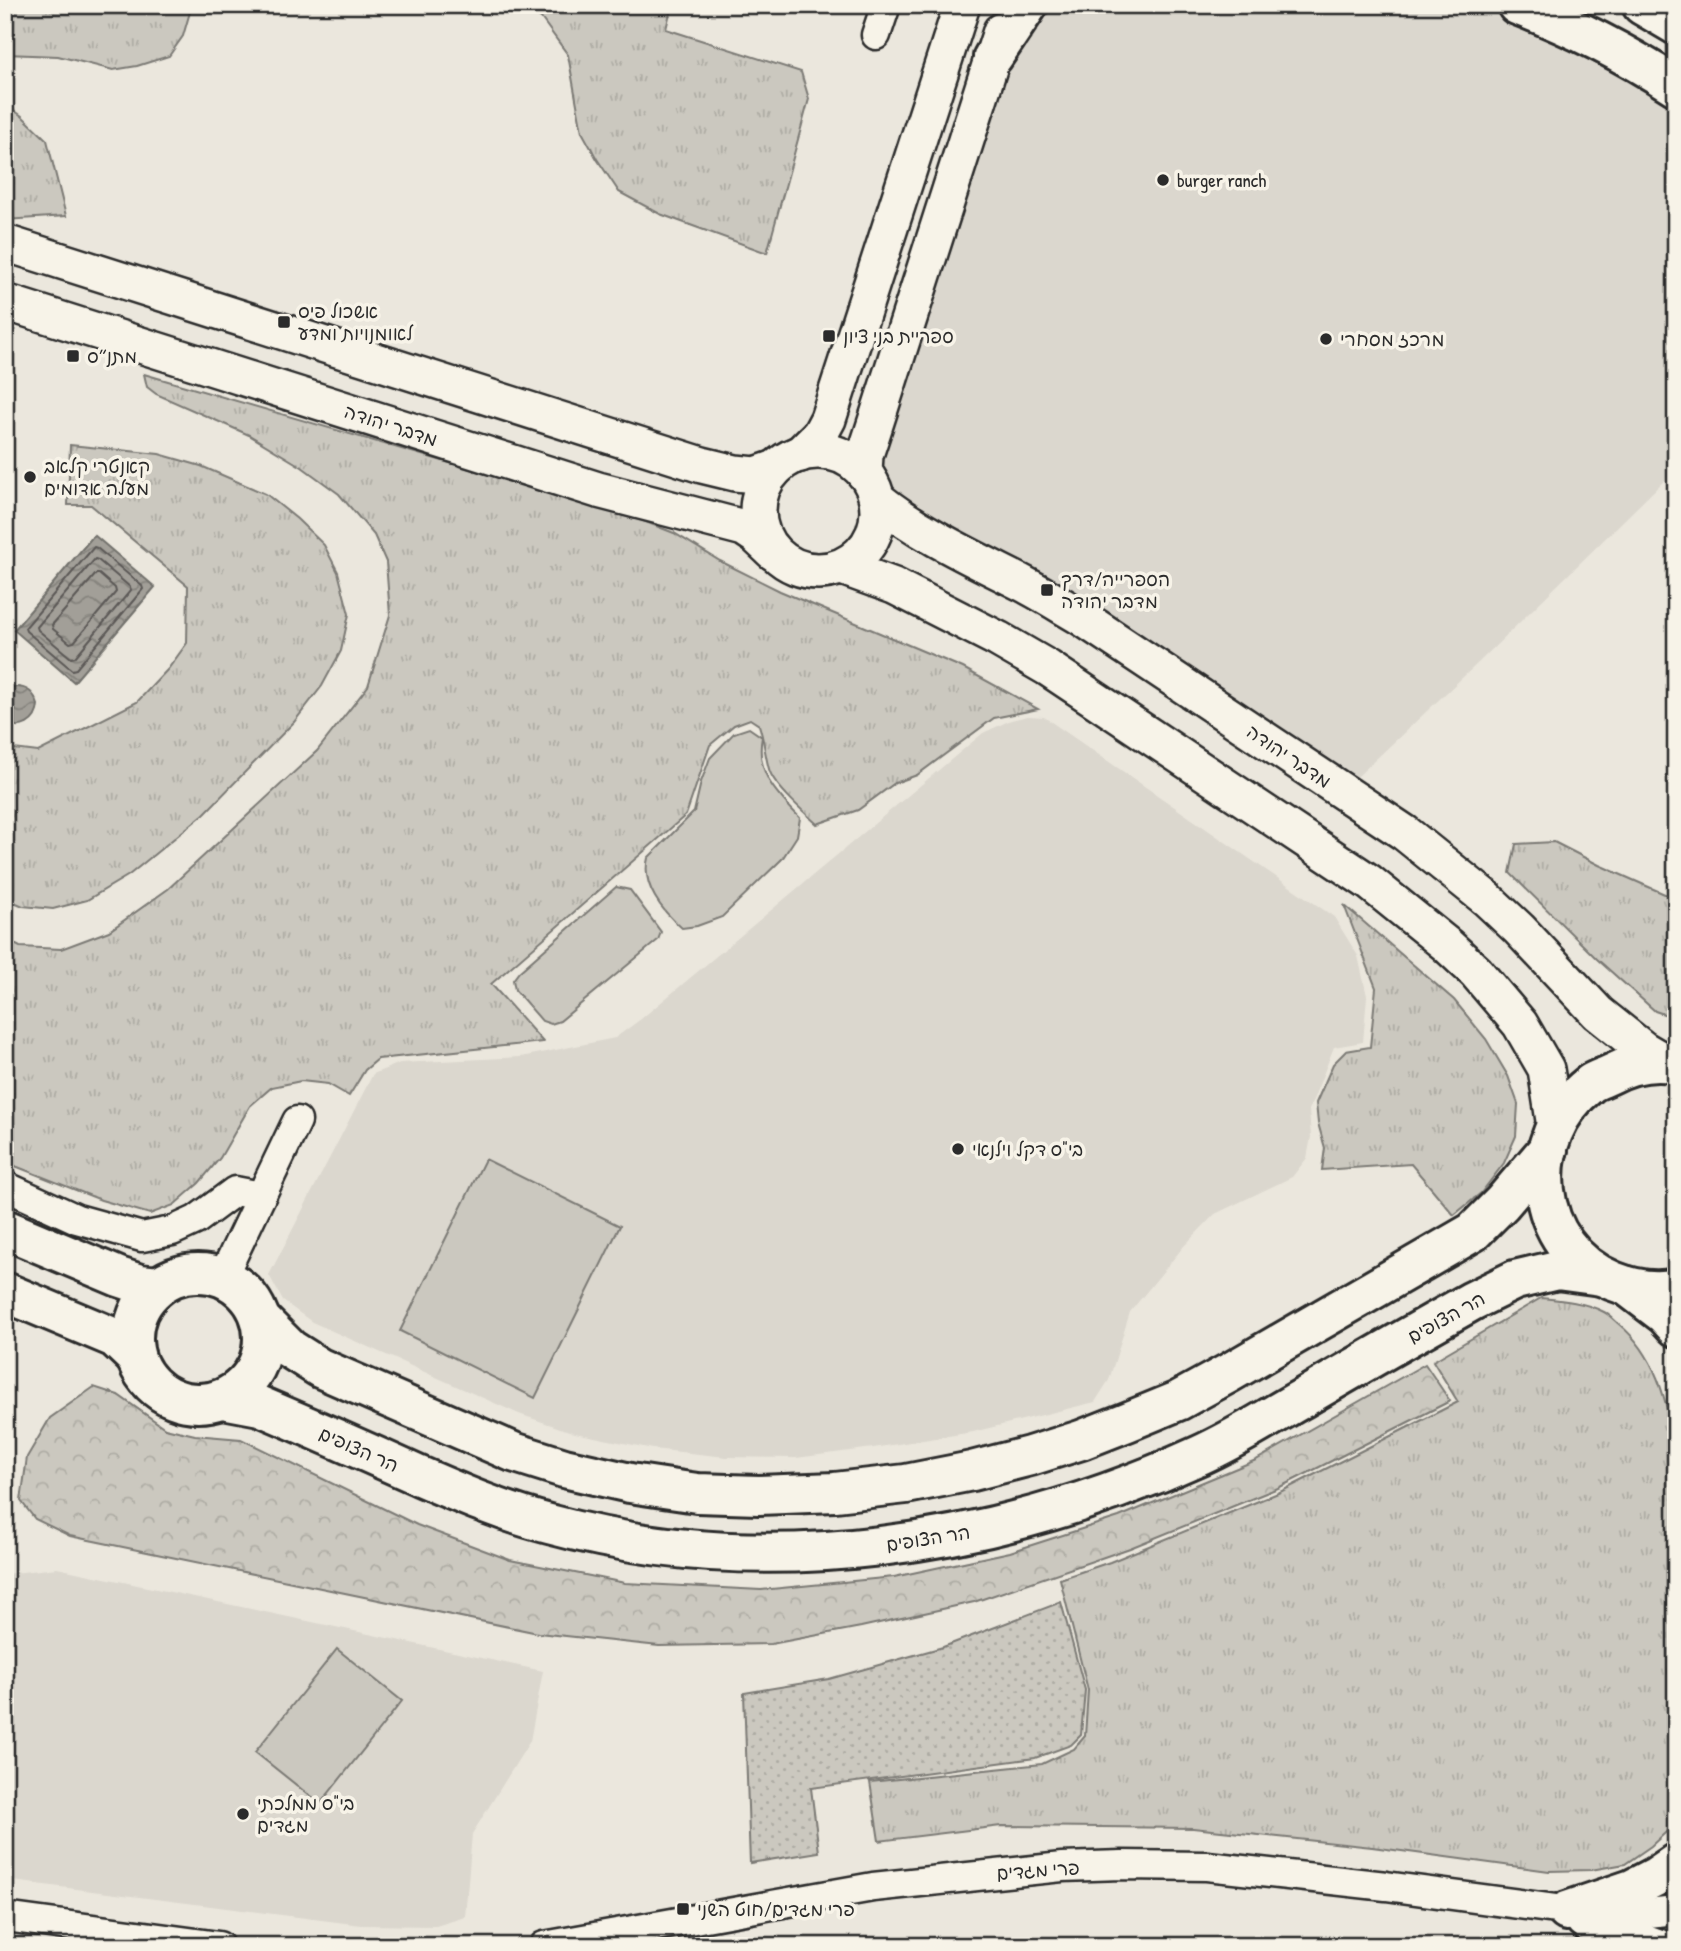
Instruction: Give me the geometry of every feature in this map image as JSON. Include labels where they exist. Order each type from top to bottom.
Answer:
[{"type":"main road","points":[[993,57],[1028,5]]},
{"type":"main road","points":[[1517,5],[1567,24],[1619,51],[1676,86]]},
{"type":"main road","points":[[1643,5],[1676,25]]},
{"type":"main road","points":[[1670,1063],[1641,1063],[1623,1068],[1591,1084],[1563,1112],[1544,1162],[1544,1186],[1549,1212],[1562,1239],[1586,1265],[1665,1315],[1676,1328]]},
{"type":"main road","points":[[261,1320],[290,1349],[320,1368],[513,1452],[564,1468],[630,1483],[697,1493],[759,1495],[835,1492],[906,1484],[1030,1456],[1081,1440],[1178,1401],[1473,1232],[1502,1203],[1552,1138]]},
{"type":"main road","points":[[5,1229],[119,1277],[158,1286]]},
{"type":"main road","name":"הר הצופים","points":[[223,1399],[260,1406],[492,1507],[549,1525],[620,1541],[691,1551],[758,1554],[839,1550],[915,1542],[1047,1512],[1100,1495],[1203,1454],[1472,1301],[1515,1280],[1557,1270],[1645,1290],[1676,1288]]},
{"type":"main road","points":[[201,1272],[223,1276],[252,1299],[261,1320],[264,1342],[258,1365],[242,1386],[223,1399],[201,1404],[178,1401],[162,1393],[145,1378],[135,1357],[132,1335],[137,1312],[158,1286],[178,1275],[201,1272]]},
{"type":"main road","points":[[5,1292],[115,1338],[135,1357]]},
{"type":"main road","points":[[1562,1913],[1632,1889],[1676,1863]]},
{"type":"main road","points":[[1562,1913],[1622,1946]]},
{"type":"street","points":[[876,35],[886,5]]},
{"type":"street","points":[[962,5],[828,419],[820,434],[788,461],[760,493],[757,514],[762,534],[773,552],[801,570],[821,572],[842,567],[860,555],[875,531],[878,510],[865,455],[1009,5]]},
{"type":"street","points":[[5,243],[702,466],[756,475],[814,451],[835,453],[854,462],[870,485]]},
{"type":"street","name":"מדבר יהודה","points":[[5,302],[598,491],[744,528],[773,552]]},
{"type":"street","name":"מדבר יהודה","points":[[870,485],[901,519],[1081,617],[1405,833],[1503,914],[1598,1013],[1643,1049],[1670,1063]]},
{"type":"street","points":[[842,567],[894,586],[1048,668],[1358,875],[1400,907],[1476,972],[1520,1024],[1546,1069],[1552,1138]]},
{"type":"street","points":[[223,1276],[297,1121]]},
{"type":"street","points":[[5,1186],[77,1219],[142,1237],[172,1231],[196,1220],[235,1191],[261,1196]]},
{"type":"street","name":"פרי מגדים","points":[[544,1946],[873,1887],[1062,1867],[1207,1866],[1386,1886],[1562,1913],[1630,1916],[1676,1910]]},
{"type":"street","name":"פרי מגדים","points":[[1562,1913],[1666,1946]]},
{"type":"street","points":[[5,1917],[219,1946]]},
{"type":"shaded area","points":[[1030,5],[1517,5],[1676,87],[1676,473],[1673,472],[1479,662],[1342,791],[877,499],[865,455]]},
{"type":"shaded area","points":[[1028,716],[1044,717],[1334,917],[1358,956],[1367,996],[1363,1042],[1334,1047],[1309,1110],[1311,1137],[1307,1158],[1292,1177],[1215,1214],[1184,1246],[1130,1312],[1109,1380],[1095,1402],[973,1432],[796,1458],[726,1457],[653,1449],[575,1433],[519,1414],[312,1322],[283,1301],[269,1275],[373,1074],[400,1063],[521,1057],[615,1038],[983,733],[1011,720]]},
{"type":"shaded area","points":[[57,1568],[543,1671],[530,1741],[472,1834],[465,1917],[436,1926],[361,1925],[5,1880],[5,1574]]},
{"type":"green space","points":[[5,5],[192,5],[183,36],[169,56],[113,70],[58,56],[5,54]]},
{"type":"green space","points":[[521,5],[672,5],[666,29],[801,72],[809,99],[767,253],[660,214],[619,192],[582,132],[568,55],[541,18]]},
{"type":"green space","points":[[5,104],[47,140],[66,216],[5,220]]},
{"type":"green space","points":[[144,374],[628,515],[674,533],[720,561],[780,591],[963,668],[1038,709],[994,718],[917,775],[895,783],[858,810],[817,824],[776,783],[768,764],[759,725],[750,719],[734,725],[710,745],[686,815],[491,984],[543,1042],[378,1059],[365,1070],[349,1096],[328,1084],[301,1081],[272,1087],[250,1106],[220,1158],[199,1183],[174,1205],[150,1214],[101,1200],[5,1162],[5,939],[20,947],[61,949],[109,931],[168,889],[317,751],[368,686],[390,615],[386,562],[374,535],[339,494],[302,467],[249,435],[156,394],[147,387]]},
{"type":"green space","points":[[70,445],[159,454],[201,466],[266,494],[324,545],[338,572],[349,614],[341,651],[322,686],[294,722],[204,814],[129,875],[87,900],[53,909],[23,906],[5,898],[5,748],[38,752],[137,702],[168,669],[187,643],[188,586],[91,505],[68,505]]},
{"type":"green space","points":[[749,728],[762,737],[762,761],[770,782],[800,818],[797,836],[782,859],[722,917],[682,928],[667,914],[650,888],[648,858],[694,812],[710,758],[734,733]]},
{"type":"green space","points":[[1554,842],[1676,899],[1676,1018],[1655,1011],[1597,959],[1510,873],[1516,844]]},
{"type":"green space","points":[[616,887],[630,890],[661,932],[658,940],[560,1021],[551,1024],[542,1021],[515,990],[513,980]]},
{"type":"green space","points":[[1344,905],[1454,1000],[1486,1039],[1508,1076],[1518,1104],[1516,1136],[1504,1163],[1481,1193],[1454,1215],[1411,1164],[1322,1170],[1325,1148],[1316,1103],[1333,1064],[1346,1051],[1370,1047],[1376,988]]},
{"type":"green space","points":[[485,1159],[620,1226],[535,1398],[400,1331]]},
{"type":"green space","points":[[1541,1298],[1573,1302],[1597,1309],[1633,1337],[1658,1380],[1676,1445],[1676,1823],[1651,1846],[1625,1864],[1591,1870],[1549,1871],[1372,1847],[1193,1828],[1001,1826],[879,1841],[870,1782],[1042,1764],[1074,1749],[1085,1736],[1088,1690],[1060,1579],[1110,1562],[1278,1493],[1458,1402],[1433,1361]]},
{"type":"green space","points":[[1425,1364],[1450,1401],[1278,1488],[1130,1548],[974,1602],[771,1644],[659,1646],[538,1633],[70,1536],[35,1519],[21,1501],[27,1457],[50,1418],[94,1387],[118,1395],[165,1428],[195,1435],[241,1439],[417,1525],[510,1560],[625,1583],[761,1590],[894,1577],[1010,1552],[1119,1517],[1256,1460]]},
{"type":"green space","points":[[1061,1602],[1085,1690],[1081,1735],[1071,1745],[1035,1758],[811,1788],[819,1852],[750,1863],[744,1693],[829,1679],[943,1647]]},
{"type":"green space","points":[[337,1649],[402,1701],[320,1804],[255,1752]]},
{"type":"water","points":[[94,535],[155,587],[74,682],[14,630]]},
{"type":"water","points":[[13,687],[29,690],[38,705],[35,716],[22,726],[5,721],[5,692]]},
{"type":"place","name":"burger ranch","points":[[1163,180]]},
{"type":"place","name":"אשכול פיס לאומנויות ומדע","points":[[284,322]]},
{"type":"place","name":"ספריית בני ציון","points":[[829,336]]},
{"type":"place","name":"מרכז מסחרי","points":[[1326,339]]},
{"type":"place","name":"מתנ״ס","points":[[73,356]]},
{"type":"place","name":"קאנטרי קלאב מעלה אדומים","points":[[30,477]]},
{"type":"place","name":"הספרייה/דרך מדבר יהודה","points":[[1047,590]]},
{"type":"place","name":"בי\"ס דקל וילנאי","points":[[958,1149]]},
{"type":"place","name":"בי\"ס ממלכתי מגדים","points":[[243,1814]]},
{"type":"place","name":"פרי מגדים/חוט השני","points":[[683,1909]]}]
